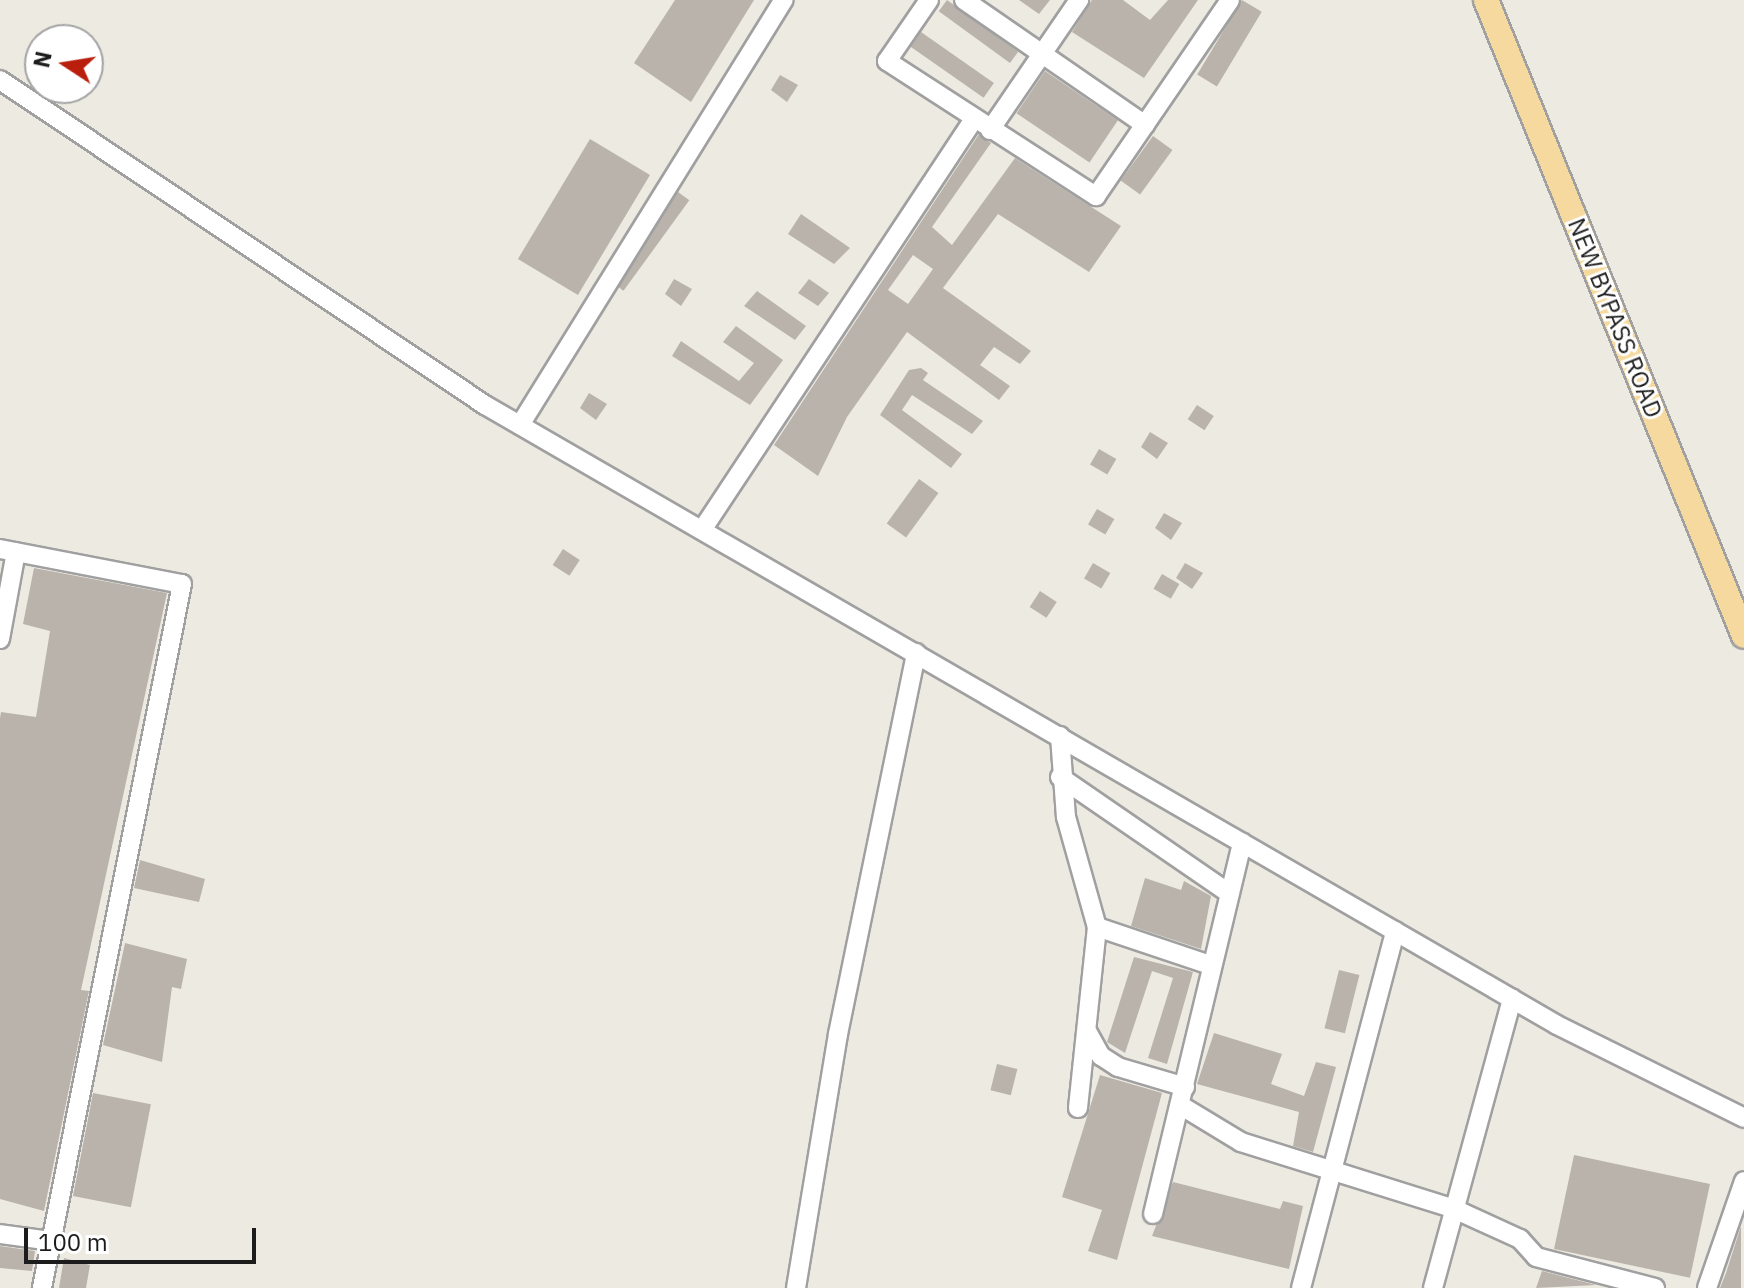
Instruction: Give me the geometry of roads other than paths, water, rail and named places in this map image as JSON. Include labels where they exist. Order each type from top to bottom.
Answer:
[{"type":"main road","name":"NEW BYPASS ROAD","points":[[1486,0],[1744,636]]},
{"type":"street","points":[[520,425],[783,0]]},
{"type":"street","points":[[929,0],[887,61],[973,121],[1096,196],[1230,0]]},
{"type":"street","points":[[964,0],[1145,125]]},
{"type":"street","points":[[990,130],[1079,0]]},
{"type":"street","points":[[0,80],[520,425],[1512,999],[1744,1118]]},
{"type":"street","points":[[702,530],[973,121]]},
{"type":"street","points":[[0,639],[8,550],[182,584],[42,1288]]},
{"type":"street","points":[[796,1288],[838,1034],[916,653]]},
{"type":"street","points":[[1060,736],[1060,777],[1097,927],[1078,1108]]},
{"type":"street","points":[[1060,777],[1229,893]]},
{"type":"street","points":[[1153,1214],[1183,1096],[1210,965],[1242,842]]},
{"type":"street","points":[[1097,927],[1210,965]]},
{"type":"street","points":[[1301,1288],[1395,931]]},
{"type":"street","points":[[1433,1288],[1452,1208],[1512,999]]},
{"type":"street","points":[[1087,1031],[1101,1056],[1118,1067],[1183,1096],[1241,1142],[1452,1208],[1520,1239],[1536,1257],[1655,1288]]},
{"type":"street","points":[[1707,1288],[1744,1181]]},
{"type":"street","points":[[0,1234],[51,1241]]}]
